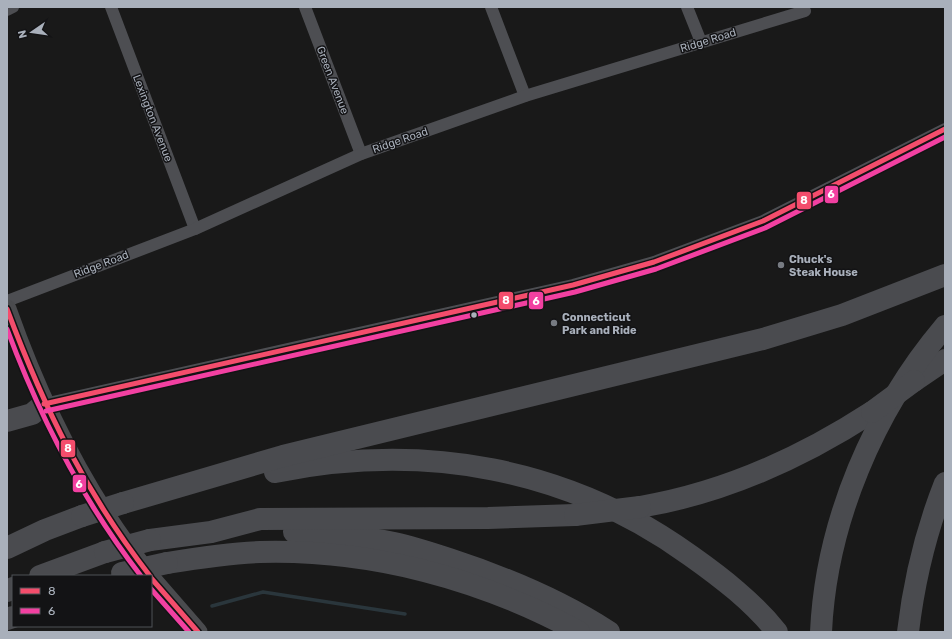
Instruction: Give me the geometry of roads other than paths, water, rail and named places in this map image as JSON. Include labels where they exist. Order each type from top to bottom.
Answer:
[{"type":"highway","points":[[7,548],[45,530],[82,516],[283,456],[797,329],[881,301],[945,275]]},
{"type":"highway","points":[[821,632],[824,598],[832,554],[857,473],[885,414],[914,368],[945,326]]},
{"type":"highway","points":[[43,575],[105,552],[150,540],[211,532],[260,519],[488,518],[575,515],[640,507],[712,489],[770,468],[825,441],[872,412],[945,360]]},
{"type":"highway","points":[[7,409],[44,404]]},
{"type":"highway","points":[[7,421],[32,414],[44,404]]},
{"type":"highway","points":[[123,503],[325,463],[407,459],[448,462],[490,468],[531,477],[569,490],[606,505],[642,524],[678,546],[712,570],[745,598],[777,632]]},
{"type":"highway","points":[[908,632],[919,563],[945,483]]},
{"type":"highway","points":[[211,532],[336,535],[393,542],[495,574],[534,591],[609,632]]},
{"type":"highway","points":[[117,574],[166,563],[222,555],[260,552],[335,555],[375,560],[454,579],[492,592],[580,632]]},
{"type":"main road","points":[[7,309],[44,404],[77,469],[97,502],[149,575]]},
{"type":"main road","points":[[152,579],[198,632]]},
{"type":"street","points":[[7,10],[13,7]]},
{"type":"street","name":"Lexington Avenue","points":[[110,7],[195,229]]},
{"type":"street","name":"Green Avenue","points":[[305,7],[361,154]]},
{"type":"street","points":[[490,7],[525,96]]},
{"type":"street","points":[[687,7],[701,42]]},
{"type":"street","name":"Ridge Road","points":[[7,301],[195,229],[361,154],[525,96],[805,11]]},
{"type":"street","points":[[44,404],[573,284],[654,262],[763,221],[945,129]]},
{"type":"waterway","points":[[212,606],[263,592],[405,614]]},
{"type":"place","name":"Chuck's Steak House","points":[[781,265]]},
{"type":"place","name":"Connecticut Park and Ride","points":[[554,323]]}]
